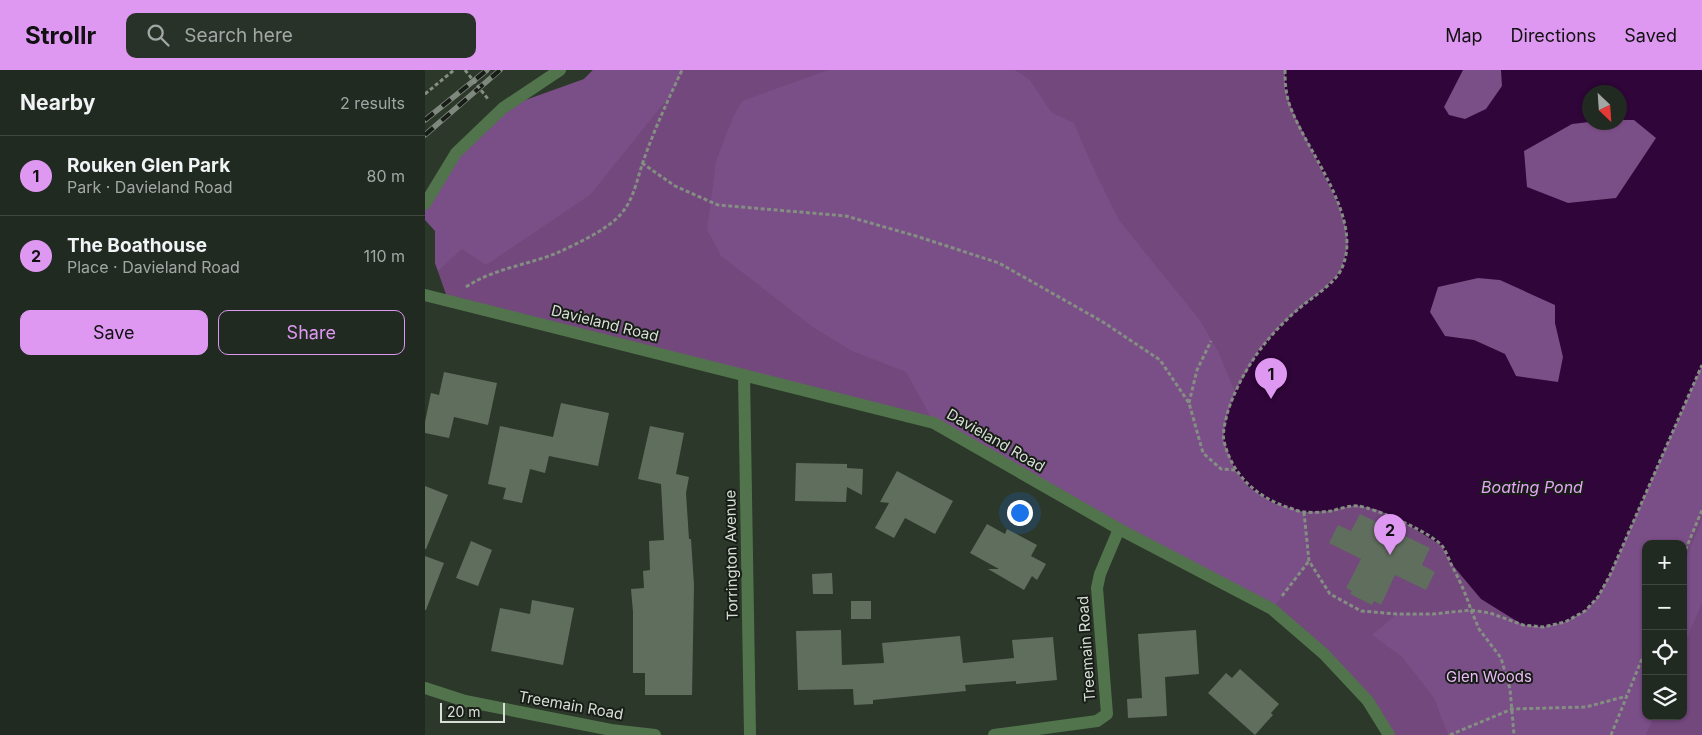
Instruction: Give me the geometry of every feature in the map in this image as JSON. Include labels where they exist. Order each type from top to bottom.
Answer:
[{"type":"street","points":[[425,204],[457,153],[503,108],[560,70]]},
{"type":"street","name":"Davieland Road","points":[[425,294],[934,423],[1119,529],[1272,609],[1324,654],[1368,701],[1389,735]]},
{"type":"street","name":"Torrington Avenue","points":[[744,375],[750,735]]},
{"type":"street","name":"Treemain Road","points":[[994,735],[1097,721],[1107,714],[1097,588],[1100,574],[1119,529]]},
{"type":"street","name":"Treemain Road","points":[[425,688],[465,701],[611,730],[655,735]]},
{"type":"path","points":[[425,94],[453,70]]},
{"type":"path","points":[[465,70],[488,99]]},
{"type":"path","points":[[448,300],[473,282],[490,274],[557,252],[606,226],[621,214],[632,196],[642,163],[682,70]]},
{"type":"path","points":[[1285,70],[1285,89],[1292,110],[1338,202],[1345,225],[1348,245],[1341,271],[1324,289],[1280,326],[1259,350],[1238,386],[1226,419],[1223,440],[1235,470],[1250,488],[1273,503],[1304,512],[1329,511],[1356,505],[1378,510],[1404,522],[1442,546],[1467,595],[1479,629],[1501,658],[1510,689],[1514,735]]},
{"type":"path","points":[[642,163],[675,186],[718,206],[847,216],[999,263],[1103,322],[1159,360],[1189,403],[1203,453],[1221,468],[1235,470]]},
{"type":"path","points":[[1189,403],[1197,370],[1211,341]]},
{"type":"path","points":[[1304,512],[1309,561],[1330,594],[1361,611],[1433,614],[1471,610],[1490,613],[1523,625],[1543,627],[1565,622],[1585,611],[1598,597],[1610,575],[1702,365]]},
{"type":"path","points":[[1687,546],[1702,510]]},
{"type":"path","points":[[1272,609],[1309,561]]},
{"type":"path","points":[[1611,735],[1642,659]]},
{"type":"path","points":[[1450,735],[1512,709],[1586,707],[1627,696]]},
{"type":"green space","points":[[593,70],[1702,70],[1702,735],[1389,735],[1368,701],[1272,609],[934,423],[448,300],[435,263]]},
{"type":"green space","points":[[593,70],[684,70],[669,97],[590,195],[486,265],[462,249],[438,271],[435,263],[435,231],[425,220],[425,204],[456,153],[503,108],[584,79]]},
{"type":"green space","points":[[828,70],[1015,70],[1030,80],[1051,112],[1074,123],[1119,220],[1199,319],[1218,351],[1235,392],[1226,419],[1223,439],[1235,470],[1250,488],[1273,503],[1304,512],[1309,561],[1272,609],[934,423],[906,372],[852,351],[814,328],[721,256],[707,230],[716,161],[733,117],[742,101]]},
{"type":"green space","points":[[1463,70],[1501,70],[1502,86],[1486,109],[1465,119],[1449,115],[1444,107]]},
{"type":"green space","points":[[1627,120],[1634,120],[1656,138],[1616,198],[1568,203],[1527,187],[1524,151],[1572,124],[1582,123],[1582,130],[1627,130]]},
{"type":"green space","points":[[1478,278],[1500,280],[1555,305],[1555,323],[1563,357],[1558,382],[1516,376],[1505,354],[1474,340],[1445,336],[1430,312],[1438,286]]},
{"type":"green space","name":"Glen Woods","points":[[1702,365],[1702,510],[1687,546],[1687,540],[1642,540],[1642,659],[1611,735],[1448,735],[1434,698],[1402,657],[1372,635],[1397,614],[1433,614],[1471,610],[1490,613],[1523,625],[1543,627],[1610,575]]},
{"type":"green space","points":[[1702,520],[1702,603],[1687,638],[1687,585],[1687,556]]},
{"type":"green space","points":[[1642,664],[1642,720],[1652,720],[1646,735],[1612,735]]},
{"type":"water","name":"Boating Pond","points":[[1285,70],[1463,70],[1444,107],[1449,115],[1465,119],[1486,109],[1502,86],[1501,70],[1702,70],[1702,365],[1610,575],[1598,597],[1585,611],[1565,622],[1543,627],[1523,625],[1481,599],[1450,562],[1442,546],[1404,522],[1378,510],[1356,505],[1328,511],[1304,512],[1273,503],[1250,488],[1235,470],[1223,439],[1226,419],[1235,392],[1259,350],[1280,326],[1324,289],[1341,271],[1348,245],[1345,225],[1338,203],[1292,110],[1285,89]],"holes":[[[1582,85],[1627,85],[1627,120],[1634,120],[1656,138],[1616,198],[1568,203],[1527,187],[1524,151],[1572,124],[1582,123]],[[1478,278],[1500,280],[1555,305],[1555,323],[1563,357],[1558,382],[1516,376],[1505,354],[1474,340],[1445,336],[1430,312],[1438,287]]]},
{"type":"building","points":[[444,372],[497,383],[488,425],[454,417],[449,438],[425,433],[425,422],[431,393],[439,395]]},
{"type":"building","points":[[561,403],[609,413],[598,466],[549,456],[545,473],[530,469],[522,503],[503,499],[506,488],[488,484],[500,426],[553,437]]},
{"type":"building","points":[[650,426],[684,433],[676,474],[689,477],[686,493],[694,585],[692,695],[645,695],[645,673],[633,673],[631,589],[644,588],[643,571],[650,570],[649,541],[664,540],[661,484],[638,479]]},
{"type":"building","points":[[796,463],[847,464],[847,468],[863,469],[862,495],[847,487],[846,502],[795,501]]},
{"type":"building","points":[[897,471],[953,501],[935,534],[905,518],[894,538],[875,528],[889,503],[880,502]]},
{"type":"building","points":[[425,486],[448,495],[426,549],[425,549]]},
{"type":"building","points":[[1360,514],[1430,548],[1422,565],[1435,572],[1426,590],[1395,575],[1381,605],[1374,601],[1372,605],[1350,594],[1352,591],[1346,588],[1361,559],[1329,543],[1338,525],[1351,531]]},
{"type":"building","points":[[987,524],[1005,534],[1007,529],[1037,545],[1031,556],[1046,564],[1037,580],[1032,576],[1024,590],[988,569],[999,569],[970,553]]},
{"type":"building","points":[[471,541],[492,550],[478,586],[456,578]]},
{"type":"building","points":[[425,556],[444,563],[426,610],[425,610]]},
{"type":"building","points":[[832,573],[833,594],[813,594],[812,574]]},
{"type":"building","points":[[532,600],[574,608],[563,665],[491,651],[500,608],[530,614]]},
{"type":"building","points":[[851,601],[871,601],[871,619],[851,619]]},
{"type":"building","points":[[841,630],[842,665],[884,663],[882,643],[960,636],[963,663],[1014,658],[1012,640],[1053,637],[1057,680],[1016,684],[1016,681],[965,685],[966,691],[873,700],[873,704],[854,705],[853,689],[798,690],[796,631]]},
{"type":"building","points":[[1196,630],[1199,674],[1165,677],[1167,716],[1128,718],[1127,699],[1142,698],[1138,634]]},
{"type":"building","points":[[1240,669],[1279,704],[1271,713],[1273,715],[1255,735],[1208,693],[1226,673],[1232,678]]},
{"type":"railway","points":[[425,120],[487,70]]},
{"type":"railway","points":[[425,135],[500,70]]},
{"type":"place","name":"Rouken Glen Park","points":[[1271,399]]},
{"type":"place","name":"The Boathouse","points":[[1390,555]]}]
